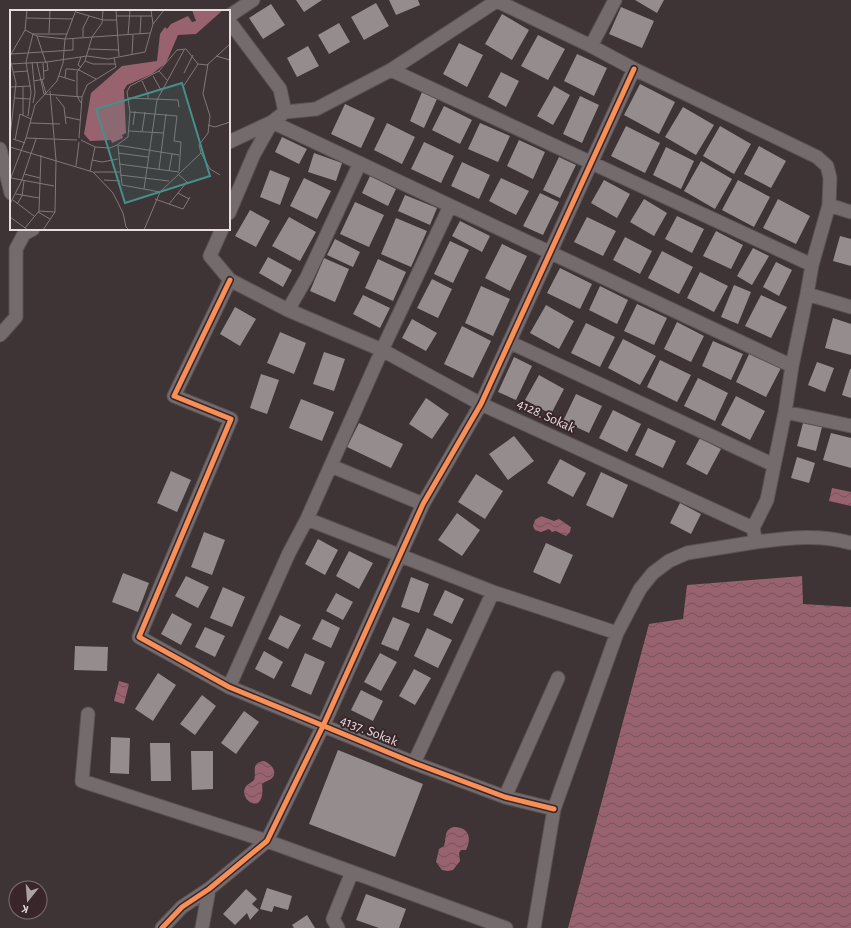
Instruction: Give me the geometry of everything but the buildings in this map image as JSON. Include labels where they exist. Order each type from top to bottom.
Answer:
[{"type":"street","points":[[230,15],[253,0]]},
{"type":"street","points":[[230,142],[272,122],[285,112],[316,109],[392,70],[498,0],[634,69],[817,157],[827,166],[830,178],[829,205],[812,265],[767,500],[753,528],[756,542]]},
{"type":"street","points":[[591,46],[615,0]]},
{"type":"street","points":[[230,22],[280,89],[285,112]]},
{"type":"street","points":[[162,928],[182,908],[209,889],[267,841],[323,726],[423,504],[481,404],[634,69]]},
{"type":"street","points":[[392,70],[591,164],[812,265]]},
{"type":"street","points":[[272,122],[792,366]]},
{"type":"street","points":[[230,211],[254,154],[272,122]]},
{"type":"street","points":[[0,149],[10,189]]},
{"type":"street","points":[[288,310],[307,277],[360,163]]},
{"type":"street","points":[[829,205],[851,212]]},
{"type":"street","points":[[229,687],[289,553],[307,519],[382,350],[450,206]]},
{"type":"street","points":[[222,230],[210,256],[230,280]]},
{"type":"street","points":[[0,335],[16,317],[16,249],[26,231]]},
{"type":"street","name":"4128. Sokak","points":[[230,280],[288,310],[382,350],[481,404],[753,528]]},
{"type":"street","name":"4137. Sokak","points":[[230,280],[174,396],[231,419],[139,637],[229,687],[323,726],[414,763],[505,797],[554,809]]},
{"type":"street","points":[[807,294],[851,307]]},
{"type":"street","points":[[509,342],[774,465]]},
{"type":"street","points":[[785,412],[851,426]]},
{"type":"street","points":[[331,466],[423,504]]},
{"type":"street","points":[[307,519],[493,592],[617,633]]},
{"type":"street","points":[[534,928],[554,809],[617,633],[640,589],[653,573],[669,561],[687,553],[756,542],[814,536],[851,542]]},
{"type":"street","points":[[414,763],[493,592]]},
{"type":"street","points":[[505,797],[558,678]]},
{"type":"street","points":[[88,714],[82,780],[267,841],[506,928]]},
{"type":"street","points":[[338,928],[333,919],[352,872]]},
{"type":"street","points":[[202,928],[209,889]]},
{"type":"water","points":[[832,488],[851,492],[851,506],[829,501]]},
{"type":"water","points":[[541,516],[554,521],[559,519],[571,527],[570,532],[566,536],[556,531],[552,532],[549,529],[541,532],[535,530],[533,526],[535,520]]},
{"type":"water","points":[[802,576],[803,604],[851,607],[851,928],[568,928],[649,624],[683,619],[687,585]]},
{"type":"water","points":[[119,681],[129,684],[124,704],[114,701]]},
{"type":"water","points":[[264,761],[273,768],[274,774],[271,779],[262,784],[262,794],[260,800],[257,803],[253,803],[246,798],[244,793],[245,788],[254,780],[255,766]]},
{"type":"water","points":[[454,827],[459,827],[466,831],[469,837],[468,846],[466,850],[461,850],[459,853],[460,861],[453,870],[442,870],[436,862],[439,849],[444,846],[448,830]]},
{"type":"cycle path","points":[[162,928],[182,907],[209,889],[267,841],[323,726],[423,504],[481,404],[634,69]]},
{"type":"cycle path","points":[[230,280],[174,396],[231,419],[139,637],[229,687],[414,763],[505,797],[554,809]]}]
